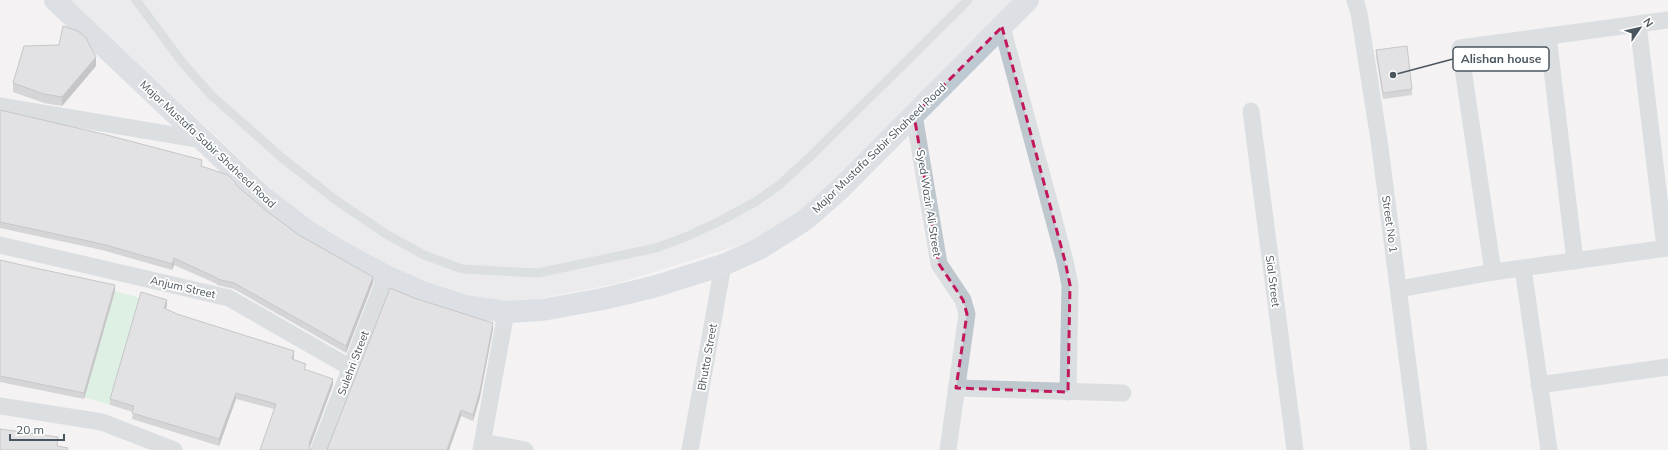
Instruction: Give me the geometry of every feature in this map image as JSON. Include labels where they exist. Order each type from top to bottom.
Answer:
[{"type":"street","name":"Major Mustafa Sabir Shaheed Road","points":[[55,0],[262,196],[296,222],[338,250],[386,276],[425,293],[465,306],[506,312],[542,310],[603,299],[653,287],[723,265],[759,249],[805,220],[839,190],[1028,0]]},
{"type":"street","name":"Street No 1","points":[[1355,0],[1359,13],[1379,140],[1419,450]]},
{"type":"street","points":[[1493,272],[1460,48],[1668,20]]},
{"type":"street","points":[[1399,289],[1493,272],[1666,248],[1638,24]]},
{"type":"street","points":[[1002,27],[1070,285],[1068,392]]},
{"type":"street","points":[[1548,36],[1575,261]]},
{"type":"street","points":[[0,106],[203,140]]},
{"type":"street","name":"Sial Street","points":[[1251,111],[1295,450]]},
{"type":"street","name":"Syed Wazir Ali Street","points":[[914,115],[939,264],[963,300],[967,314],[948,450]]},
{"type":"street","name":"Anjum Street","points":[[0,245],[229,298],[351,368]]},
{"type":"street","name":"Bhutta Street","points":[[690,450],[723,265]]},
{"type":"street","points":[[1523,268],[1549,450]]},
{"type":"street","name":"Sulehri Street","points":[[319,450],[386,276]]},
{"type":"street","points":[[506,312],[482,446],[525,450]]},
{"type":"street","points":[[1540,386],[1668,367]]},
{"type":"street","points":[[956,388],[1123,393]]},
{"type":"street","points":[[0,406],[102,422],[174,450]]},
{"type":"lane","points":[[136,0],[182,62],[211,95],[281,157],[343,205],[386,234],[424,255],[462,269],[538,273],[656,248],[708,227],[755,202],[778,186],[810,157],[968,0]]},
{"type":"highlighted area","points":[[1002,27],[1065,261],[1070,285],[1068,392],[956,388],[967,314],[963,300],[939,264],[914,115]]},
{"type":"shaded area","points":[[71,0],[1019,0],[814,200],[756,240],[615,284],[507,305],[467,300],[412,279],[303,218]]},
{"type":"green space","points":[[115,291],[141,298],[110,405],[84,397]]},
{"type":"building","points":[[63,26],[78,31],[86,38],[96,57],[62,97],[44,94],[13,83],[24,46],[59,45]]},
{"type":"building","points":[[1407,46],[1412,89],[1383,93],[1376,50]]},
{"type":"building","points":[[0,110],[103,134],[202,160],[201,166],[228,175],[236,183],[236,185],[268,212],[299,235],[373,277],[346,346],[234,283],[217,279],[174,258],[172,264],[102,244],[0,222]]},
{"type":"building","points":[[0,260],[115,285],[84,393],[0,376]]},
{"type":"building","points":[[390,288],[414,298],[493,323],[480,391],[473,415],[461,410],[447,450],[327,450],[328,447]]},
{"type":"building","points":[[141,292],[167,300],[164,308],[177,314],[294,351],[292,359],[306,364],[304,369],[333,379],[310,441],[309,446],[311,450],[260,450],[276,404],[236,393],[219,439],[132,413],[134,406],[110,399]]},
{"type":"building","points":[[0,429],[58,437],[57,446],[68,448],[67,450],[0,450]]},
{"type":"place","name":"Alishan house","points":[[1393,75]]}]
